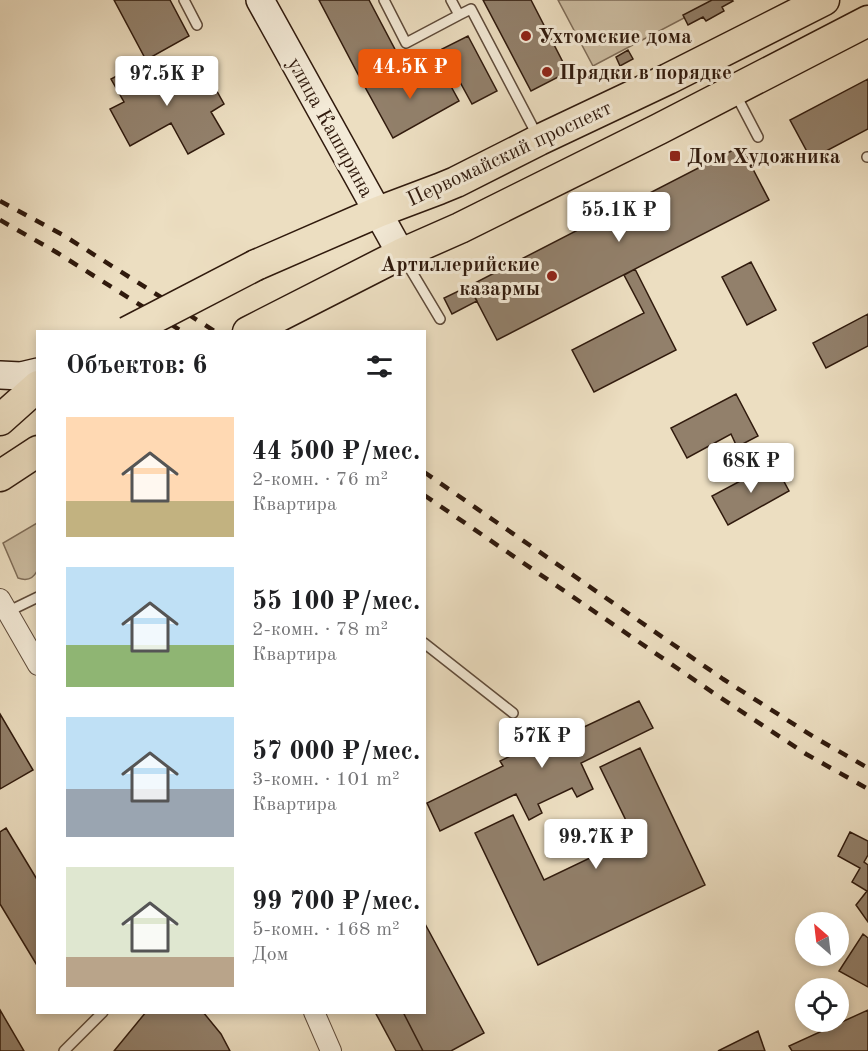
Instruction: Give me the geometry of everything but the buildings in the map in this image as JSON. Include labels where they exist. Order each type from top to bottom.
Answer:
[{"type":"main road","name":"улица Каширина","points":[[260,0],[401,254]]},
{"type":"main road","name":"Первомайский проспект","points":[[131,330],[256,265],[378,212],[440,189],[668,79],[824,0]]},
{"type":"main road","name":"Первомайский проспект","points":[[252,330],[401,254],[460,228],[868,21]]},
{"type":"main road","points":[[0,375],[21,376],[36,372]]},
{"type":"main road","points":[[0,420],[36,388]]},
{"type":"main road","points":[[0,476],[36,452]]},
{"type":"street","points":[[4,605],[36,661]]},
{"type":"street","points":[[315,1014],[331,1051]]},
{"type":"lane","points":[[184,0],[197,25]]},
{"type":"lane","points":[[384,0],[406,43],[471,9],[540,140]]},
{"type":"lane","points":[[451,0],[459,15]]},
{"type":"lane","points":[[734,90],[758,137]]},
{"type":"lane","points":[[401,254],[440,319]]},
{"type":"lane","points":[[4,605],[36,597]]},
{"type":"lane","points":[[426,645],[513,713]]},
{"type":"lane","points":[[64,1051],[101,1014]]},
{"type":"shaded area","points":[[558,0],[718,0],[593,66]]},
{"type":"shaded area","points":[[36,524],[36,572],[33,576],[29,579],[18,578],[3,543]]},
{"type":"railway","points":[[0,201],[63,235],[213,330]]},
{"type":"railway","points":[[0,220],[56,252],[180,330]]},
{"type":"railway","points":[[426,473],[723,679],[814,737],[868,768]]},
{"type":"railway","points":[[426,496],[715,694],[806,754],[868,789]]},
{"type":"place","name":"Ухтомские дома","points":[[526,36]]},
{"type":"place","name":"Прядки в порядке","points":[[547,72]]},
{"type":"place","name":"Дом Художника","points":[[675,156]]},
{"type":"place","name":"Артиллерийские казармы","points":[[552,276]]}]
